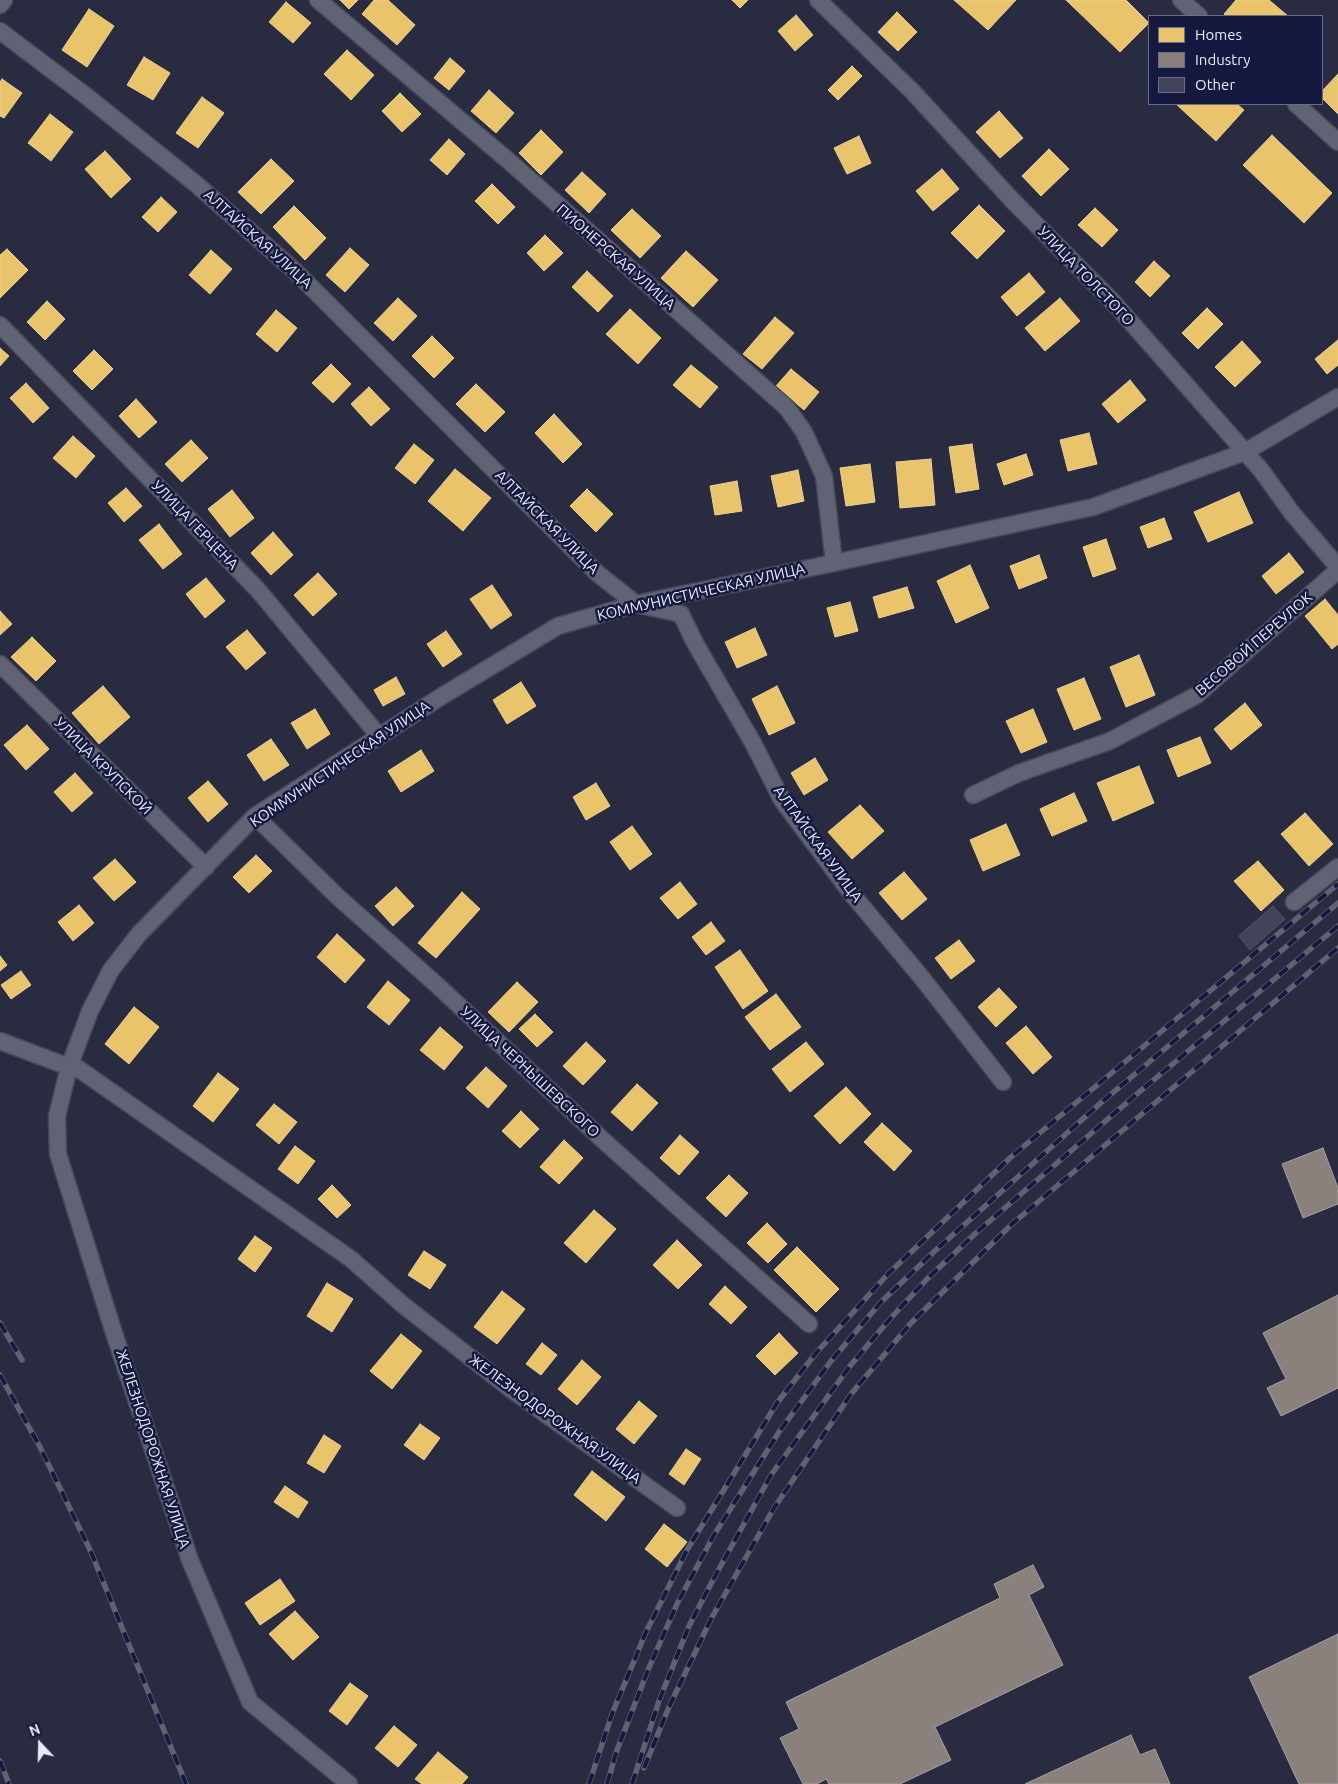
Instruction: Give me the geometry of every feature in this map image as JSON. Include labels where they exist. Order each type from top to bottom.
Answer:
[{"type":"street","points":[[0,5],[4,0]]},
{"type":"street","name":"ПИОНЕРСКАЯ УЛИЦА","points":[[318,0],[510,162],[787,408],[804,432],[824,476],[834,563]]},
{"type":"street","name":"УЛИЦА ТОЛСТОГО","points":[[818,0],[912,91],[1012,200],[1114,303],[1261,470],[1292,513],[1338,568]]},
{"type":"street","points":[[1181,0],[1198,15]]},
{"type":"street","name":"АЛТАЙСКАЯ УЛИЦА","points":[[0,31],[196,184],[295,271],[597,573],[636,604],[681,614],[695,643],[753,743],[782,800],[851,893],[922,978],[1003,1082]]},
{"type":"street","points":[[1297,105],[1338,142]]},
{"type":"street","name":"УЛИЦА ГЕРЦЕНА","points":[[0,325],[258,590],[379,736]]},
{"type":"street","name":"КОММУНИСТИЧЕСКАЯ УЛИЦА","points":[[69,1067],[90,1011],[111,970],[139,934],[206,868],[255,816],[379,736],[558,626],[636,604],[1093,507],[1245,452],[1338,397]]},
{"type":"street","name":"ВЕСОВОЙ ПЕРЕУЛОК","points":[[973,795],[1019,773],[1110,741],[1198,696],[1338,568]]},
{"type":"street","name":"УЛИЦА КРУПСКОЙ","points":[[0,664],[206,868]]},
{"type":"street","name":"УЛИЦА ЧЕРНЫШЕВСКОГО","points":[[255,816],[338,897],[437,985],[605,1142],[809,1324]]},
{"type":"street","points":[[1294,902],[1338,867]]},
{"type":"street","name":"ЖЕЛЕЗНОДОРОЖНАЯ УЛИЦА","points":[[0,1041],[69,1067],[76,1067],[351,1259],[403,1305],[512,1390],[677,1508]]},
{"type":"street","name":"ЖЕЛЕЗНОДОРОЖНАЯ УЛИЦА","points":[[69,1067],[57,1116],[58,1154],[113,1330],[190,1560],[250,1702],[349,1784]]},
{"type":"building: Homes","points":[[340,0],[358,0],[349,9]]},
{"type":"building: Homes","points":[[374,0],[388,0],[415,25],[397,45],[362,14]]},
{"type":"building: Homes","points":[[732,0],[748,0],[740,8]]},
{"type":"building: Homes","points":[[954,0],[1016,0],[988,30]]},
{"type":"building: Homes","points":[[1066,0],[1126,0],[1148,24],[1120,52]]},
{"type":"building: Homes","points":[[1236,0],[1269,0],[1287,15],[1225,15]]},
{"type":"building: Homes","points":[[286,2],[311,23],[293,43],[269,22]]},
{"type":"building: Homes","points":[[89,9],[114,26],[87,67],[62,50]]},
{"type":"building: Homes","points":[[897,12],[917,32],[898,51],[878,32]]},
{"type":"building: Homes","points":[[796,15],[813,35],[795,51],[778,31]]},
{"type":"building: Homes","points":[[347,50],[374,75],[351,100],[324,74]]},
{"type":"building: Homes","points":[[144,57],[170,73],[153,100],[127,85]]},
{"type":"building: Homes","points":[[450,58],[465,71],[449,90],[434,78]]},
{"type":"building: Homes","points":[[852,66],[862,76],[838,100],[828,90]]},
{"type":"building: Homes","points":[[1338,74],[1338,114],[1323,99],[1323,90]]},
{"type":"building: Homes","points":[[2,79],[22,93],[4,118],[0,116],[0,82]]},
{"type":"building: Homes","points":[[489,90],[514,113],[496,133],[471,111]]},
{"type":"building: Homes","points":[[400,93],[421,114],[402,132],[382,111]]},
{"type":"building: Homes","points":[[202,97],[224,113],[198,148],[176,133]]},
{"type":"building: Homes","points":[[1177,105],[1238,105],[1244,110],[1216,141]]},
{"type":"building: Homes","points":[[999,111],[1023,138],[1000,158],[976,132]]},
{"type":"building: Homes","points":[[50,114],[73,132],[51,161],[28,143]]},
{"type":"building: Homes","points":[[541,130],[563,152],[541,175],[519,153]]},
{"type":"building: Homes","points":[[1272,135],[1332,193],[1304,223],[1243,165]]},
{"type":"building: Homes","points":[[859,136],[871,163],[847,174],[834,148]]},
{"type":"building: Homes","points":[[449,139],[465,154],[447,175],[430,160]]},
{"type":"building: Homes","points":[[1049,149],[1069,169],[1041,196],[1022,176]]},
{"type":"building: Homes","points":[[105,151],[131,179],[111,198],[85,169]]},
{"type":"building: Homes","points":[[271,159],[294,181],[261,214],[238,192]]},
{"type":"building: Homes","points":[[942,169],[959,189],[933,211],[916,191]]},
{"type":"building: Homes","points":[[582,172],[606,194],[589,213],[565,190]]},
{"type":"building: Homes","points":[[492,184],[515,207],[498,224],[475,201]]},
{"type":"building: Homes","points":[[161,197],[177,212],[158,232],[142,217]]},
{"type":"building: Homes","points":[[979,205],[1005,231],[977,259],[951,233]]},
{"type":"building: Homes","points":[[294,206],[326,238],[305,260],[273,227]]},
{"type":"building: Homes","points":[[1095,208],[1118,230],[1102,247],[1078,225]]},
{"type":"building: Homes","points":[[632,209],[661,236],[640,258],[611,230]]},
{"type":"building: Homes","points":[[545,235],[563,253],[544,271],[527,253]]},
{"type":"building: Homes","points":[[350,248],[369,265],[345,292],[326,275]]},
{"type":"building: Homes","points":[[7,249],[28,270],[0,298],[0,255]]},
{"type":"building: Homes","points":[[211,250],[232,269],[210,294],[189,275]]},
{"type":"building: Homes","points":[[686,251],[718,280],[693,307],[661,278]]},
{"type":"building: Homes","points":[[1154,261],[1170,276],[1150,297],[1135,282]]},
{"type":"building: Homes","points":[[587,271],[613,296],[598,312],[572,287]]},
{"type":"building: Homes","points":[[1029,273],[1045,292],[1017,316],[1001,297]]},
{"type":"building: Homes","points":[[398,298],[417,316],[393,341],[374,323]]},
{"type":"building: Homes","points":[[1060,298],[1080,321],[1045,351],[1025,328]]},
{"type":"building: Homes","points":[[47,301],[65,319],[45,340],[27,322]]},
{"type":"building: Homes","points":[[1207,308],[1223,324],[1198,349],[1182,333]]},
{"type":"building: Homes","points":[[630,309],[661,338],[638,364],[606,334]]},
{"type":"building: Homes","points":[[276,310],[297,328],[277,352],[256,334]]},
{"type":"building: Homes","points":[[775,317],[794,333],[762,369],[743,354]]},
{"type":"building: Homes","points":[[432,336],[454,358],[434,378],[412,356]]},
{"type":"building: Homes","points":[[1338,340],[1338,365],[1327,374],[1315,359]]},
{"type":"building: Homes","points":[[1242,341],[1261,362],[1235,387],[1215,367]]},
{"type":"building: Homes","points":[[0,348],[9,356],[0,366]]},
{"type":"building: Homes","points":[[94,350],[113,369],[92,390],[73,371]]},
{"type":"building: Homes","points":[[331,364],[351,384],[333,403],[312,383]]},
{"type":"building: Homes","points":[[691,365],[718,387],[700,408],[673,385]]},
{"type":"building: Homes","points":[[791,369],[819,392],[804,410],[776,386]]},
{"type":"building: Homes","points":[[1130,380],[1146,400],[1118,423],[1102,404]]},
{"type":"building: Homes","points":[[26,383],[49,408],[33,423],[10,398]]},
{"type":"building: Homes","points":[[476,384],[505,412],[485,432],[456,404]]},
{"type":"building: Homes","points":[[369,387],[390,409],[371,426],[351,404]]},
{"type":"building: Homes","points":[[136,399],[157,422],[139,438],[119,416]]},
{"type":"building: Homes","points":[[554,414],[582,444],[563,463],[535,433]]},
{"type":"building: Homes","points":[[1089,433],[1097,464],[1068,471],[1060,440]]},
{"type":"building: Homes","points":[[73,436],[95,456],[76,478],[53,458]]},
{"type":"building: Homes","points":[[191,440],[208,458],[182,482],[165,464]]},
{"type":"building: Homes","points":[[414,444],[434,460],[415,484],[395,468]]},
{"type":"building: Homes","points":[[972,444],[979,489],[956,493],[949,447]]},
{"type":"building: Homes","points":[[1026,454],[1033,475],[1004,485],[997,464]]},
{"type":"building: Homes","points":[[931,459],[935,505],[900,508],[896,462]]},
{"type":"building: Homes","points":[[870,464],[875,502],[846,506],[840,468]]},
{"type":"building: Homes","points":[[455,469],[491,498],[463,531],[428,501]]},
{"type":"building: Homes","points":[[798,470],[804,501],[778,507],[771,476]]},
{"type":"building: Homes","points":[[737,481],[742,511],[715,515],[710,486]]},
{"type":"building: Homes","points":[[126,488],[142,506],[124,522],[108,503]]},
{"type":"building: Homes","points":[[587,489],[613,514],[596,532],[570,506]]},
{"type":"building: Homes","points":[[232,490],[254,518],[230,537],[208,509]]},
{"type":"building: Homes","points":[[1239,492],[1253,523],[1208,542],[1194,512]]},
{"type":"building: Homes","points":[[1164,518],[1172,539],[1148,548],[1140,527]]},
{"type":"building: Homes","points":[[159,524],[182,554],[163,569],[139,540]]},
{"type":"building: Homes","points":[[273,532],[293,555],[271,575],[251,553]]},
{"type":"building: Homes","points":[[1106,539],[1116,569],[1093,577],[1083,547]]},
{"type":"building: Homes","points":[[1289,553],[1304,572],[1276,594],[1262,576]]},
{"type":"building: Homes","points":[[1039,555],[1047,578],[1019,589],[1010,566]]},
{"type":"building: Homes","points":[[970,565],[989,608],[956,623],[937,581]]},
{"type":"building: Homes","points":[[318,573],[337,594],[313,616],[294,595]]},
{"type":"building: Homes","points":[[206,578],[225,601],[205,618],[186,594]]},
{"type":"building: Homes","points":[[492,585],[512,615],[491,629],[470,599]]},
{"type":"building: Homes","points":[[907,587],[914,608],[879,618],[873,597]]},
{"type":"building: Homes","points":[[1325,599],[1338,615],[1338,644],[1332,649],[1305,616]]},
{"type":"building: Homes","points":[[850,602],[858,631],[835,637],[827,608]]},
{"type":"building: Homes","points":[[0,611],[12,624],[0,635]]},
{"type":"building: Homes","points":[[755,628],[767,655],[737,668],[725,642]]},
{"type":"building: Homes","points":[[247,630],[266,653],[246,670],[226,647]]},
{"type":"building: Homes","points":[[446,631],[462,654],[443,667],[427,644]]},
{"type":"building: Homes","points":[[32,637],[56,661],[36,681],[11,657]]},
{"type":"building: Homes","points":[[1139,655],[1155,695],[1126,707],[1110,667]]},
{"type":"building: Homes","points":[[396,677],[405,694],[383,706],[374,690]]},
{"type":"building: Homes","points":[[1084,678],[1101,719],[1074,730],[1057,689]]},
{"type":"building: Homes","points":[[521,682],[536,706],[507,724],[493,700]]},
{"type":"building: Homes","points":[[103,686],[130,717],[99,744],[72,713]]},
{"type":"building: Homes","points":[[777,686],[795,723],[769,735],[752,699]]},
{"type":"building: Homes","points":[[1245,703],[1262,725],[1231,750],[1214,729]]},
{"type":"building: Homes","points":[[315,709],[330,734],[307,749],[291,723]]},
{"type":"building: Homes","points":[[1033,709],[1047,742],[1021,753],[1006,721]]},
{"type":"building: Homes","points":[[27,725],[49,749],[26,770],[4,745]]},
{"type":"building: Homes","points":[[1200,737],[1211,763],[1178,777],[1167,750]]},
{"type":"building: Homes","points":[[271,739],[289,765],[264,781],[247,755]]},
{"type":"building: Homes","points":[[421,750],[434,771],[401,792],[388,771]]},
{"type":"building: Homes","points":[[815,758],[828,780],[804,795],[791,773]]},
{"type":"building: Homes","points":[[1139,766],[1154,803],[1113,821],[1097,783]]},
{"type":"building: Homes","points":[[75,773],[93,793],[72,812],[54,792]]},
{"type":"building: Homes","points":[[208,781],[228,804],[208,822],[188,798]]},
{"type":"building: Homes","points":[[596,783],[610,806],[586,820],[573,797]]},
{"type":"building: Homes","points":[[1074,793],[1087,821],[1052,836],[1040,809]]},
{"type":"building: Homes","points":[[860,805],[884,831],[852,859],[828,832]]},
{"type":"building: Homes","points":[[1305,813],[1333,844],[1309,866],[1281,834]]},
{"type":"building: Homes","points":[[1006,824],[1020,855],[983,871],[970,840]]},
{"type":"building: Homes","points":[[632,826],[652,854],[630,870],[610,842]]},
{"type":"building: Homes","points":[[256,855],[272,871],[249,893],[233,877]]},
{"type":"building: Homes","points":[[115,859],[136,882],[114,901],[93,878]]},
{"type":"building: Homes","points":[[1258,861],[1284,890],[1261,911],[1234,881]]},
{"type":"building: Homes","points":[[904,872],[927,899],[902,920],[879,893]]},
{"type":"building: Homes","points":[[680,882],[697,904],[678,919],[660,898]]},
{"type":"building: Homes","points":[[396,887],[414,906],[393,926],[375,906]]},
{"type":"building: Homes","points":[[462,892],[480,909],[436,958],[418,943]]},
{"type":"building: Homes","points":[[79,905],[94,923],[73,941],[58,922]]},
{"type":"building: Homes","points":[[711,922],[725,941],[706,955],[692,937]]},
{"type":"building: Homes","points":[[337,934],[365,960],[345,983],[317,957]]},
{"type":"building: Homes","points":[[959,940],[975,961],[951,979],[935,958]]},
{"type":"building: Homes","points":[[740,950],[768,991],[743,1009],[715,967]]},
{"type":"building: Homes","points":[[0,956],[7,965],[0,971]]},
{"type":"building: Homes","points":[[21,971],[31,985],[11,999],[1,985]]},
{"type":"building: Homes","points":[[388,981],[410,1000],[389,1025],[367,1007]]},
{"type":"building: Homes","points":[[517,982],[538,1002],[509,1032],[488,1012]]},
{"type":"building: Homes","points":[[999,988],[1017,1007],[996,1027],[978,1007]]},
{"type":"building: Homes","points":[[776,994],[801,1027],[770,1050],[745,1017]]},
{"type":"building: Homes","points":[[134,1007],[159,1027],[129,1064],[105,1044]]},
{"type":"building: Homes","points":[[535,1014],[553,1032],[537,1047],[519,1029]]},
{"type":"building: Homes","points":[[1026,1026],[1052,1057],[1033,1074],[1006,1043]]},
{"type":"building: Homes","points":[[440,1027],[463,1047],[444,1070],[420,1050]]},
{"type":"building: Homes","points":[[586,1042],[606,1061],[583,1085],[563,1066]]},
{"type":"building: Homes","points":[[806,1042],[824,1064],[790,1092],[772,1069]]},
{"type":"building: Homes","points":[[486,1067],[507,1086],[488,1108],[466,1088]]},
{"type":"building: Homes","points":[[218,1073],[239,1089],[213,1122],[193,1106]]},
{"type":"building: Homes","points":[[637,1084],[658,1103],[632,1131],[611,1112]]},
{"type":"building: Homes","points":[[846,1087],[871,1114],[840,1144],[814,1116]]},
{"type":"building: Homes","points":[[274,1104],[297,1122],[279,1144],[256,1125]]},
{"type":"building: Homes","points":[[521,1111],[539,1129],[520,1148],[502,1131]]},
{"type":"building: Homes","points":[[882,1123],[912,1151],[894,1171],[864,1142]]},
{"type":"building: Homes","points":[[680,1135],[699,1152],[679,1175],[660,1158]]},
{"type":"building: Homes","points":[[564,1140],[583,1158],[559,1184],[540,1167]]},
{"type":"building: Homes","points":[[295,1146],[315,1161],[298,1184],[278,1169]]},
{"type":"building: Homes","points":[[729,1175],[748,1193],[726,1217],[706,1198]]},
{"type":"building: Homes","points":[[332,1185],[351,1205],[337,1218],[318,1199]]},
{"type":"building: Homes","points":[[594,1210],[616,1229],[586,1263],[564,1243]]},
{"type":"building: Homes","points":[[767,1223],[787,1244],[768,1263],[747,1243]]},
{"type":"building: Homes","points":[[255,1236],[272,1248],[255,1272],[238,1259]]},
{"type":"building: Homes","points":[[677,1240],[702,1265],[678,1289],[653,1265]]},
{"type":"building: Homes","points":[[797,1247],[839,1289],[816,1312],[774,1270]]},
{"type":"building: Homes","points":[[424,1251],[446,1265],[430,1289],[408,1275]]},
{"type":"building: Homes","points":[[327,1283],[353,1299],[332,1332],[307,1316]]},
{"type":"building: Homes","points":[[725,1286],[747,1307],[731,1324],[709,1304]]},
{"type":"building: Homes","points":[[502,1291],[525,1309],[497,1344],[474,1327]]},
{"type":"building: Homes","points":[[779,1333],[798,1353],[775,1375],[756,1356]]},
{"type":"building: Homes","points":[[401,1334],[422,1351],[392,1389],[370,1371]]},
{"type":"building: Homes","points":[[542,1343],[557,1355],[541,1375],[526,1364]]},
{"type":"building: Homes","points":[[582,1360],[601,1377],[577,1405],[558,1389]]},
{"type":"building: Homes","points":[[639,1401],[657,1416],[634,1444],[616,1429]]},
{"type":"building: Homes","points":[[420,1424],[440,1438],[424,1460],[404,1445]]},
{"type":"building: Homes","points":[[324,1435],[341,1446],[324,1473],[307,1463]]},
{"type":"building: Homes","points":[[686,1449],[701,1459],[684,1485],[669,1474]]},
{"type":"building: Homes","points":[[592,1471],[625,1497],[606,1521],[574,1495]]},
{"type":"building: Homes","points":[[285,1486],[308,1502],[298,1518],[274,1502]]},
{"type":"building: Homes","points":[[664,1524],[687,1542],[667,1567],[645,1549]]},
{"type":"building: Homes","points":[[280,1579],[295,1601],[260,1625],[245,1603]]},
{"type":"building: Homes","points":[[295,1611],[319,1637],[293,1660],[269,1634]]},
{"type":"building: Homes","points":[[350,1683],[368,1696],[347,1725],[329,1711]]},
{"type":"building: Homes","points":[[394,1726],[417,1745],[398,1767],[375,1748]]},
{"type":"building: Homes","points":[[438,1752],[468,1777],[462,1784],[422,1784],[415,1779]]},
{"type":"building: Industry","points":[[1323,1148],[1338,1188],[1338,1204],[1303,1218],[1282,1164]]},
{"type":"building: Industry","points":[[1338,1295],[1338,1388],[1281,1416],[1267,1388],[1286,1379],[1263,1333]]},
{"type":"building: Industry","points":[[1033,1565],[1044,1587],[1029,1595],[1063,1665],[935,1727],[951,1760],[900,1784],[829,1784],[826,1779],[817,1784],[803,1784],[780,1738],[799,1729],[786,1702],[1000,1598],[994,1584]]},
{"type":"building: Industry","points":[[1338,1634],[1338,1784],[1299,1784],[1249,1677]]},
{"type":"building: Industry","points":[[1131,1735],[1140,1755],[1155,1749],[1170,1784],[1025,1784]]},
{"type":"building: Other","points":[[1273,906],[1285,919],[1250,950],[1239,936]]},
{"type":"railway","points":[[589,1784],[612,1714],[646,1632],[687,1550],[777,1403],[816,1353],[888,1274],[1011,1157],[1338,884]]},
{"type":"railway","points":[[607,1784],[617,1750],[648,1670],[677,1604],[714,1535],[779,1432],[831,1361],[881,1302],[937,1249],[1103,1101],[1338,903]]},
{"type":"railway","points":[[632,1784],[659,1701],[689,1626],[714,1578],[771,1475],[850,1366],[927,1279],[977,1232],[1138,1093],[1338,926]]},
{"type":"railway","points":[[644,1768],[669,1707],[712,1617],[774,1508],[851,1394],[911,1323],[1012,1224],[1338,948]]},
{"type":"railway","points":[[0,1323],[22,1360]]},
{"type":"railway","points":[[0,1375],[40,1447],[91,1552],[186,1784]]},
{"type":"railway","points":[[0,1761],[9,1784]]}]
